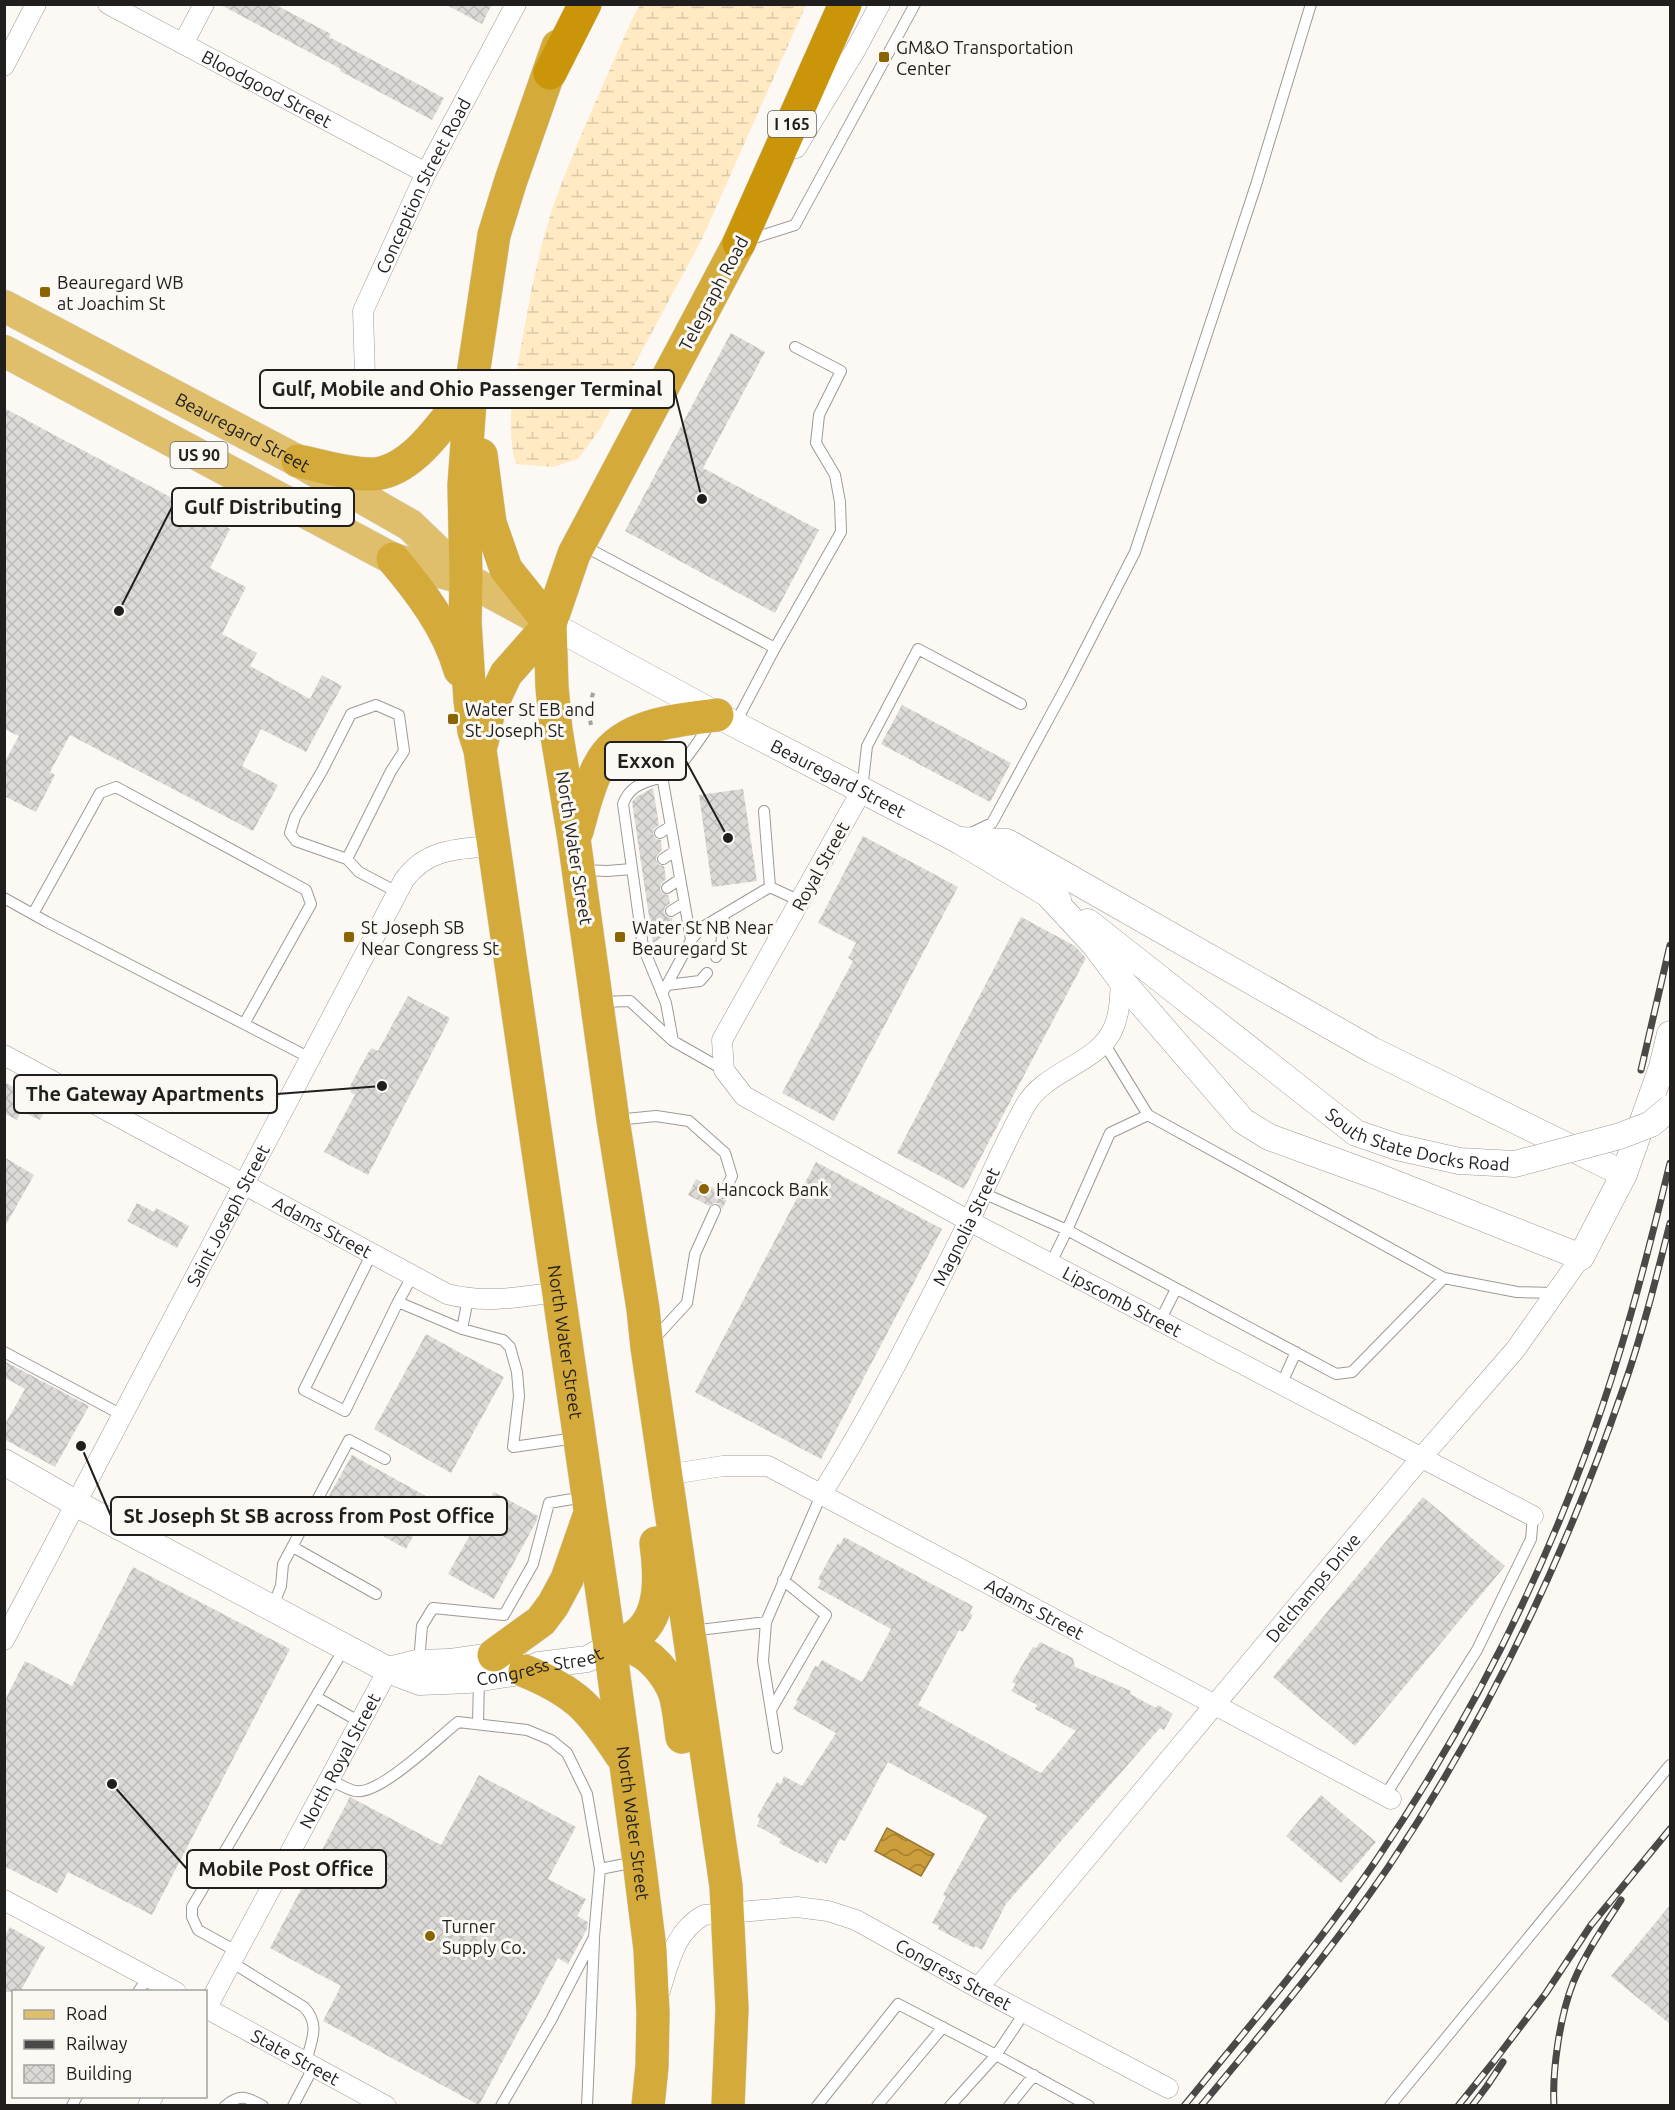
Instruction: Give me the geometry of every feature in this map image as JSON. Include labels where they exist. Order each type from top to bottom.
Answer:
[{"type":"highway","points":[[492,739],[489,710],[506,674],[549,624],[506,569],[496,542],[490,523],[471,388],[494,235],[572,4]]},
{"type":"highway","points":[[550,74],[585,4]]},
{"type":"highway","name":"I 165","points":[[739,243],[845,4]]},
{"type":"highway","name":"Telegraph Road","points":[[549,624],[574,554],[739,243]]},
{"type":"highway","name":"US 90","points":[[298,461],[364,474],[381,473],[402,465],[426,444],[471,388]]},
{"type":"highway","name":"North Water Street","points":[[471,388],[464,485],[465,622],[470,700],[474,731],[492,739],[494,846],[639,1861],[650,1949],[653,2013],[652,2066],[648,2106]]},
{"type":"highway","points":[[393,559],[419,590],[440,624],[458,661],[470,700]]},
{"type":"highway","name":"North Water Street","points":[[549,624],[556,730],[643,1309],[728,1912],[732,2009],[728,2106]]},
{"type":"highway","points":[[576,854],[593,778],[600,763],[610,750],[635,731],[671,722],[726,720]]},
{"type":"highway","points":[[610,1647],[632,1638],[642,1629],[651,1614],[659,1584],[634,1388],[643,1309]]},
{"type":"highway","points":[[486,1667],[541,1621],[554,1605],[576,1557],[589,1504]]},
{"type":"highway","points":[[610,1647],[628,1647],[640,1652],[655,1663],[671,1685],[676,1701],[693,1800],[723,1872]]},
{"type":"highway","points":[[525,1671],[550,1681],[578,1700],[600,1722],[625,1762]]},
{"type":"main road","name":"Beauregard Street","points":[[11,311],[298,461],[410,525],[466,579]]},
{"type":"main road","name":"Beauregard Street","points":[[4,351],[393,559],[466,579],[549,624]]},
{"type":"street","points":[[4,66],[36,4]]},
{"type":"street","name":"Bloodgood Street","points":[[108,4],[426,173]]},
{"type":"street","points":[[183,44],[204,4]]},
{"type":"street","name":"Conception Street Road","points":[[364,376],[363,311],[426,173],[516,4]]},
{"type":"street","points":[[550,74],[604,4]]},
{"type":"street","name":"Telegraph Road","points":[[739,243],[856,49],[880,4]]},
{"type":"street","name":"Beauregard Street","points":[[549,624],[726,720],[958,840],[1045,891],[1115,941],[1192,1004]]},
{"type":"street","name":"Royal Street","points":[[724,1070],[722,1040],[862,790]]},
{"type":"street","points":[[958,840],[1007,842],[1372,1050],[1624,1174]]},
{"type":"street","name":"Saint Joseph Street","points":[[4,1640],[397,892],[412,868],[434,854],[454,849],[494,846]]},
{"type":"street","points":[[1045,891],[1095,945],[1121,980],[1243,1121],[1269,1137],[1379,1177],[1581,1257]]},
{"type":"street","name":"Magnolia Street","points":[[822,1493],[854,1442],[1031,1096],[1051,1078],[1104,1043],[1113,1030],[1118,1015],[1121,980]]},
{"type":"street","name":"South State Docks Road","points":[[1192,1004],[1356,1133],[1397,1147],[1459,1161],[1515,1164],[1620,1136],[1651,1124],[1671,1108]]},
{"type":"street","name":"Delchamps Drive","points":[[978,1988],[1421,1458],[1515,1350],[1581,1257],[1624,1174],[1662,1067],[1671,1034]]},
{"type":"street","name":"Adams Street","points":[[4,1055],[447,1294],[468,1299],[509,1299],[558,1292]]},
{"type":"street","name":"Lipscomb Street","points":[[724,1070],[744,1096],[969,1221],[1533,1516]]},
{"type":"street","name":"Congress Street","points":[[4,1462],[388,1670],[420,1682],[578,1643],[610,1647]]},
{"type":"street","name":"Adams Street","points":[[666,1475],[723,1466],[768,1466],[1388,1797]]},
{"type":"street","name":"Congress Street","points":[[388,1670],[419,1663],[450,1662],[525,1671],[539,1665],[587,1659],[610,1647]]},
{"type":"street","name":"North Royal Street","points":[[207,2006],[388,1670]]},
{"type":"street","points":[[4,1900],[143,1984],[168,1990]]},
{"type":"street","name":"Congress Street","points":[[653,2013],[672,1952],[681,1934],[692,1922],[704,1915],[797,1906],[828,1911],[856,1920],[978,1988],[1168,2088]]},
{"type":"street","name":"State Street","points":[[207,2009],[386,2106]]},
{"type":"lane","points":[[739,243],[795,225],[915,4]]},
{"type":"lane","points":[[958,840],[992,823],[1136,552],[1256,185],[1311,4]]},
{"type":"lane","points":[[673,1041],[665,990],[643,947],[640,930],[642,902],[636,873],[635,851],[630,822],[623,804],[627,794],[638,785],[675,771],[726,720],[775,648],[841,532],[840,502],[835,475],[816,443],[819,414],[842,371],[795,347]]},
{"type":"lane","points":[[580,544],[775,648]]},
{"type":"lane","points":[[862,790],[867,746],[918,648],[1021,704]]},
{"type":"lane","points":[[346,859],[404,751],[399,715],[376,705],[351,714],[295,817],[290,833],[296,841],[346,859],[359,872],[397,892]]},
{"type":"lane","points":[[662,776],[691,940]]},
{"type":"lane","points":[[33,914],[100,794],[116,787],[306,890],[311,904],[244,1024]]},
{"type":"lane","points":[[656,807],[666,800]]},
{"type":"lane","points":[[764,811],[770,887]]},
{"type":"lane","points":[[660,833],[671,826]]},
{"type":"lane","points":[[663,859],[675,850]]},
{"type":"lane","points":[[576,854],[607,871],[636,873]]},
{"type":"lane","points":[[667,888],[680,879]]},
{"type":"lane","points":[[770,887],[800,902]]},
{"type":"lane","points":[[665,990],[691,940],[701,928],[770,887]]},
{"type":"lane","points":[[4,898],[310,1058]]},
{"type":"lane","points":[[671,911],[684,903]]},
{"type":"lane","points":[[716,957],[721,947],[724,915]]},
{"type":"lane","points":[[640,930],[650,924]]},
{"type":"lane","points":[[665,990],[700,981],[707,973]]},
{"type":"lane","points":[[598,1003],[630,1001],[673,1041],[724,1070]]},
{"type":"lane","points":[[1104,1043],[1148,1115],[1444,1278],[1517,1292],[1556,1293]]},
{"type":"lane","points":[[1051,1263],[1110,1132],[1148,1115]]},
{"type":"lane","points":[[613,1120],[656,1116],[688,1121],[725,1153],[732,1176],[724,1193]]},
{"type":"lane","points":[[983,1193],[1067,1230],[1336,1374],[1352,1372],[1444,1278]]},
{"type":"lane","points":[[647,1347],[687,1303],[695,1254],[715,1210]]},
{"type":"lane","points":[[372,1253],[304,1390],[345,1411],[413,1275]]},
{"type":"lane","points":[[1160,1321],[1176,1289]]},
{"type":"lane","points":[[462,1329],[468,1299]]},
{"type":"lane","points":[[398,1302],[462,1329],[503,1340],[510,1347],[517,1372],[519,1396],[513,1447],[579,1437]]},
{"type":"lane","points":[[4,1352],[122,1415]]},
{"type":"lane","points":[[1281,1385],[1296,1353]]},
{"type":"lane","points":[[272,1608],[281,1586],[283,1564],[349,1440],[384,1460]]},
{"type":"lane","points":[[777,1748],[763,1661],[766,1622],[822,1493]]},
{"type":"lane","points":[[419,1663],[422,1626],[433,1608],[504,1616],[533,1564],[549,1503],[589,1504]]},
{"type":"lane","points":[[1388,1797],[1477,1650],[1530,1539],[1533,1516]]},
{"type":"lane","points":[[292,1547],[376,1594]]},
{"type":"lane","points":[[771,1710],[826,1615],[783,1580]]},
{"type":"lane","points":[[688,1631],[766,1622]]},
{"type":"lane","points":[[293,2106],[310,2064],[315,2026],[312,2016],[304,2007],[198,1930],[192,1917],[192,1907],[345,1647]]},
{"type":"lane","points":[[478,1724],[486,1667]]},
{"type":"lane","points":[[316,1697],[360,1722]]},
{"type":"lane","points":[[329,1779],[355,1791],[371,1788],[390,1779],[458,1722],[527,1730],[551,1740],[567,1753],[587,1794],[600,1869],[594,1937],[587,2106]]},
{"type":"lane","points":[[1390,2106],[1671,1765]]},
{"type":"lane","points":[[600,1869],[639,1861]]},
{"type":"lane","points":[[501,2106],[551,2020],[594,1937]]},
{"type":"lane","points":[[817,2106],[898,2004],[1034,2075],[1072,2102],[1089,2106]]},
{"type":"lane","points":[[950,2106],[996,2055],[1025,2012]]},
{"type":"lane","points":[[878,2106],[943,2027]]},
{"type":"lane","points":[[1009,2106],[1034,2075]]},
{"type":"lane","points":[[225,2106],[233,2099],[247,2097],[263,2106]]},
{"type":"path","points":[[591,725],[589,715],[593,712],[594,690]]},
{"type":"path","points":[[492,739],[511,727],[512,735],[525,733]]},
{"type":"green space","points":[[640,5],[806,5],[702,239],[600,429],[578,459],[553,467],[516,464],[511,436],[513,394],[544,238],[555,201],[573,155]]},
{"type":"water","points":[[887,1828],[934,1854],[921,1876],[875,1851]]},
{"type":"building","points":[[219,4],[274,4],[331,34],[329,37],[444,98],[432,120]]},
{"type":"building","points":[[445,4],[492,4],[482,24]]},
{"type":"building","points":[[731,333],[765,352],[703,468],[819,530],[775,613],[625,531]]},
{"type":"building","points":[[4,408],[230,529],[210,568],[246,587],[222,634],[257,653],[250,666],[310,699],[322,675],[342,686],[306,752],[261,729],[242,766],[278,785],[253,831],[70,735],[50,772],[55,775],[36,812],[4,796],[4,763],[19,736],[4,729]]},
{"type":"building","points":[[902,705],[1011,763],[990,802],[881,744]]},
{"type":"building","points":[[653,788],[659,825],[654,829],[653,834],[656,839],[661,840],[662,850],[656,860],[659,865],[664,866],[666,879],[660,889],[663,894],[668,895],[670,903],[665,907],[664,912],[667,917],[672,918],[673,930],[653,943],[632,802],[636,797]]},
{"type":"building","points":[[743,789],[757,881],[712,887],[699,795]]},
{"type":"building","points":[[863,836],[958,887],[834,1121],[782,1093],[853,961],[848,958],[856,943],[818,923]]},
{"type":"building","points":[[1021,917],[1075,946],[1086,958],[964,1189],[897,1153]]},
{"type":"building","points":[[408,996],[450,1018],[368,1175],[324,1152],[355,1095],[350,1092],[353,1088],[350,1086],[372,1048],[378,1051]]},
{"type":"building","points":[[4,1082],[48,1105],[40,1120],[21,1111],[17,1120],[4,1113]]},
{"type":"building","points":[[4,1157],[34,1175],[4,1228]]},
{"type":"building","points":[[816,1162],[942,1229],[821,1459],[695,1392]]},
{"type":"building","name":"Hancock Bank","points":[[696,1179],[717,1190],[720,1199],[727,1200],[722,1209],[718,1203],[709,1206],[688,1195]]},
{"type":"building","points":[[137,1203],[154,1212],[156,1208],[189,1226],[177,1248],[127,1221]]},
{"type":"building","points":[[426,1334],[504,1377],[451,1473],[374,1429]]},
{"type":"building","points":[[4,1361],[89,1406],[55,1467],[4,1439],[4,1426],[25,1389],[4,1377]]},
{"type":"building","points":[[352,1455],[433,1500],[406,1549],[325,1503]]},
{"type":"building","points":[[494,1492],[538,1516],[494,1599],[448,1574]]},
{"type":"building","points":[[1423,1497],[1505,1566],[1355,1746],[1273,1677]]},
{"type":"building","points":[[844,1537],[973,1606],[970,1613],[973,1615],[963,1632],[959,1630],[918,1705],[1041,1773],[1076,1731],[1035,1709],[1037,1705],[1011,1691],[1016,1684],[1012,1682],[1033,1647],[1036,1648],[1040,1642],[1073,1658],[1075,1667],[1131,1691],[1130,1694],[1156,1708],[1158,1705],[1173,1714],[1164,1730],[1160,1728],[1006,1904],[982,1950],[938,1929],[939,1926],[932,1923],[946,1897],[943,1895],[987,1816],[888,1762],[845,1841],[840,1839],[826,1864],[820,1860],[818,1863],[779,1843],[781,1839],[757,1826],[760,1819],[757,1817],[777,1782],[781,1784],[784,1776],[802,1786],[836,1733],[793,1709],[815,1666],[818,1667],[822,1660],[862,1682],[891,1629],[818,1588],[821,1580],[818,1579],[838,1543],[840,1545]]},
{"type":"building","points":[[133,1567],[290,1649],[152,1915],[68,1872],[57,1893],[4,1866],[4,1702],[25,1661],[72,1686]]},
{"type":"building","name":"Turner Supply Co.","points":[[479,1775],[576,1827],[548,1879],[586,1899],[577,1916],[588,1922],[587,1929],[568,1964],[558,1958],[479,2105],[323,2021],[341,1986],[270,1948],[350,1797],[441,1845]]},
{"type":"building","points":[[1321,1795],[1376,1842],[1341,1883],[1286,1836]]},
{"type":"building","points":[[1671,1904],[1671,2025],[1611,1976]]},
{"type":"building","points":[[10,1927],[45,1947],[21,1990],[4,1992],[4,1937]]},
{"type":"railway","points":[[1641,1070],[1670,945]]},
{"type":"railway","points":[[1184,2106],[1331,1923],[1408,1812],[1466,1715],[1542,1562],[1584,1458],[1632,1312],[1670,1163]]},
{"type":"railway","points":[[1201,2106],[1298,1988],[1345,1928],[1389,1866],[1459,1753],[1491,1694],[1550,1575],[1600,1452],[1636,1348],[1670,1223]]},
{"type":"railway","points":[[1458,2106],[1546,1993],[1591,1925],[1670,1829]]},
{"type":"railway","points":[[1554,2106],[1554,2076],[1558,2043],[1568,1996],[1583,1961],[1621,1900]]},
{"type":"railway","points":[[1472,2106],[1503,2062]]},
{"type":"place","name":"GM&O Transportation Center","points":[[884,57]]},
{"type":"place","name":"Beauregard WB at Joachim St","points":[[45,292]]},
{"type":"place","name":"Gulf, Mobile and Ohio Passenger Terminal","points":[[702,499]]},
{"type":"place","name":"Gulf Distributing","points":[[119,611]]},
{"type":"place","name":"Water St EB and St Joseph St","points":[[453,719]]},
{"type":"place","name":"Exxon","points":[[728,838]]},
{"type":"place","name":"St Joseph SB Near Congress St","points":[[349,937]]},
{"type":"place","name":"Water St NB Near Beauregard St","points":[[620,937]]},
{"type":"place","name":"The Gateway Apartments","points":[[382,1086]]},
{"type":"place","name":"Hancock Bank","points":[[704,1189]]},
{"type":"place","name":"St Joseph St SB across from Post Office","points":[[81,1446]]},
{"type":"place","name":"Mobile Post Office","points":[[112,1784]]},
{"type":"place","name":"Turner Supply Co.","points":[[430,1936]]}]
